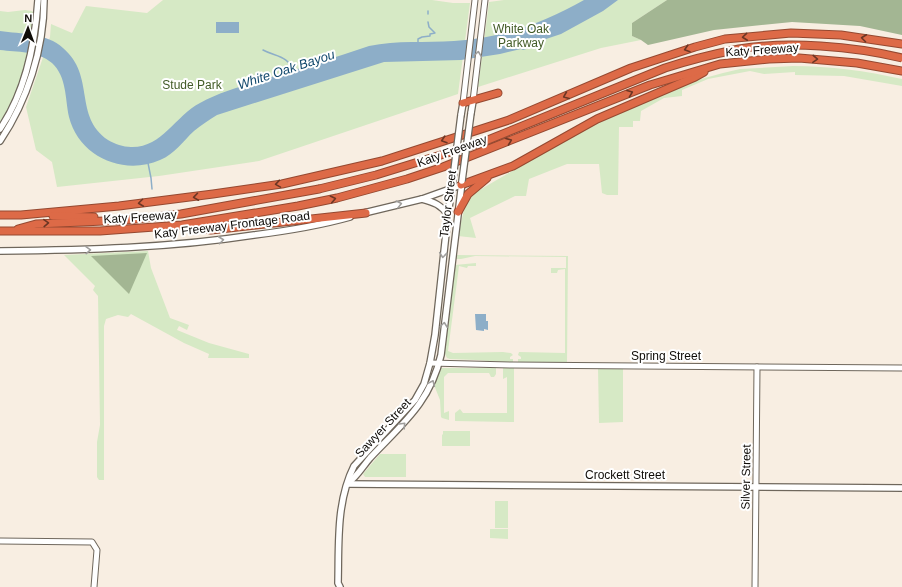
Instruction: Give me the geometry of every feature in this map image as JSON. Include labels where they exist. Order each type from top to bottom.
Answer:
[{"type":"highway","name":"Katy Freeway","points":[[0,215],[21,215],[179,199],[282,184],[382,161],[509,120],[643,63],[725,39],[792,33],[841,35],[902,44]]},
{"type":"highway","points":[[8,231],[36,224],[127,220],[226,206],[319,189],[376,175],[483,142],[637,78],[665,68],[694,59],[740,49],[791,46],[850,49],[902,58]]},
{"type":"highway","name":"Katy Freeway","points":[[0,231],[100,231],[183,225],[337,198],[407,179],[480,153],[650,85],[720,64],[763,59],[799,58],[857,63],[902,71]]},
{"type":"highway","points":[[462,183],[490,175],[513,166],[597,119],[695,77],[710,67]]},
{"type":"highway","points":[[463,99],[498,93]]},
{"type":"highway","points":[[458,212],[468,194],[490,175]]},
{"type":"highway","points":[[21,215],[91,217],[180,212]]},
{"type":"highway","points":[[183,225],[211,230],[366,213]]},
{"type":"main road","points":[[0,141],[22,93],[33,47],[41,3]]},
{"type":"main road","points":[[0,129],[22,93]]},
{"type":"main road","name":"Taylor Street","points":[[439,363],[473,97]]},
{"type":"main road","name":"Taylor Street","points":[[430,363],[435,335],[448,215],[463,99]]},
{"type":"main road","name":"Katy Freeway Frontage Road","points":[[0,251],[122,248],[182,244],[288,230],[330,223],[422,199],[462,183]]},
{"type":"main road","points":[[422,199],[441,206],[448,215]]},
{"type":"main road","points":[[439,298],[448,298]]},
{"type":"main road","name":"Sawyer Street","points":[[338,586],[340,518],[349,475],[354,466],[415,400],[424,384],[430,363]]},
{"type":"main road","name":"Sawyer Street","points":[[348,484],[422,402],[431,385],[439,363]]},
{"type":"main road","name":"Crockett Street","points":[[348,484],[902,488]]},
{"type":"street","name":"Taylor Street","points":[[463,99],[474,0]]},
{"type":"street","name":"Taylor Street","points":[[473,97],[485,0]]},
{"type":"street","name":"Spring Street","points":[[430,363],[902,368]]},
{"type":"street","name":"Silver Street","points":[[755,587],[757,367]]},
{"type":"street","points":[[0,541],[92,542],[97,550],[95,586]]},
{"type":"green space","name":"Stude Park","points":[[163,0],[432,0],[453,3],[470,3],[458,94],[259,161],[159,176],[57,187],[52,162],[36,150],[26,107],[50,37],[51,24],[72,33],[86,6],[147,13]]},
{"type":"green space","name":"White Oak Parkway","points":[[504,0],[667,0],[632,23],[632,36],[641,40],[601,48],[478,87],[489,2]]},
{"type":"green space","points":[[667,0],[902,0],[902,35],[860,26],[792,22],[714,30],[648,45],[632,36],[632,23]]},
{"type":"green space","points":[[25,10],[32,11],[35,14],[28,59],[15,97],[0,123],[0,11],[8,12]]},
{"type":"green space","points":[[793,66],[834,68],[875,74],[902,79],[902,86],[844,76],[795,75],[795,72],[764,74],[750,71],[708,79],[682,90],[682,96],[664,98],[641,111],[640,121],[633,121],[633,127],[619,127],[618,195],[607,195],[602,193],[599,164],[567,164],[529,179],[526,196],[515,196],[470,218],[476,238],[458,236],[465,205],[471,195],[593,124],[690,82],[740,69]]},
{"type":"green space","points":[[148,251],[151,268],[170,318],[189,325],[187,330],[179,326],[177,330],[209,343],[249,354],[249,358],[208,358],[209,354],[184,343],[131,314],[128,317],[118,315],[106,319],[104,326],[104,480],[99,480],[97,477],[97,442],[100,425],[98,296],[93,290],[95,286],[64,255]]},
{"type":"green space","points":[[147,253],[129,294],[91,256]]},
{"type":"green space","points":[[455,255],[568,256],[567,363],[518,363],[518,359],[521,359],[518,355],[519,352],[565,353],[565,269],[558,270],[557,273],[551,273],[551,268],[566,268],[566,257],[475,256],[455,259]]},
{"type":"green space","points":[[476,263],[476,266],[468,266],[467,268],[459,266],[448,351],[453,353],[511,353],[513,355],[510,359],[513,359],[513,363],[450,359],[447,358],[444,352],[455,265]]},
{"type":"green space","points":[[441,368],[496,368],[496,374],[494,377],[491,377],[489,373],[448,373],[444,377],[444,413],[449,411],[449,420],[441,417],[440,400],[434,385]]},
{"type":"green space","points":[[503,368],[514,368],[514,422],[455,421],[455,413],[460,409],[463,413],[507,413],[507,377],[503,379]]},
{"type":"green space","points":[[598,368],[623,369],[623,422],[599,423]]},
{"type":"green space","points":[[443,431],[470,431],[470,446],[442,446]]},
{"type":"green space","points":[[380,454],[406,454],[406,477],[365,477],[363,474]]},
{"type":"green space","points":[[495,501],[508,501],[508,528],[495,528]]},
{"type":"green space","points":[[490,529],[508,529],[508,539],[490,538]]},
{"type":"water","points":[[584,0],[618,0],[603,11],[561,34],[546,39],[539,45],[523,50],[521,49],[461,60],[384,62],[217,115],[197,129],[174,151],[160,160],[132,166],[105,160],[82,143],[74,131],[69,117],[63,81],[52,63],[34,54],[0,50],[0,31],[33,35],[49,39],[57,43],[73,59],[79,71],[83,83],[87,108],[97,130],[108,140],[116,144],[131,147],[142,146],[160,137],[191,109],[200,103],[240,87],[369,46],[390,43],[443,42],[489,37],[505,33],[553,16]]},
{"type":"water","points":[[216,22],[239,22],[239,33],[216,33]]},
{"type":"water","points":[[475,314],[486,314],[488,330],[476,330]]},
{"type":"waterway","points":[[418,44],[418,39],[435,33],[429,27],[428,22]]},
{"type":"waterway","name":"White Oak Bayou","points":[[263,50],[285,59],[294,72]]},
{"type":"waterway","points":[[148,163],[152,189]]}]
